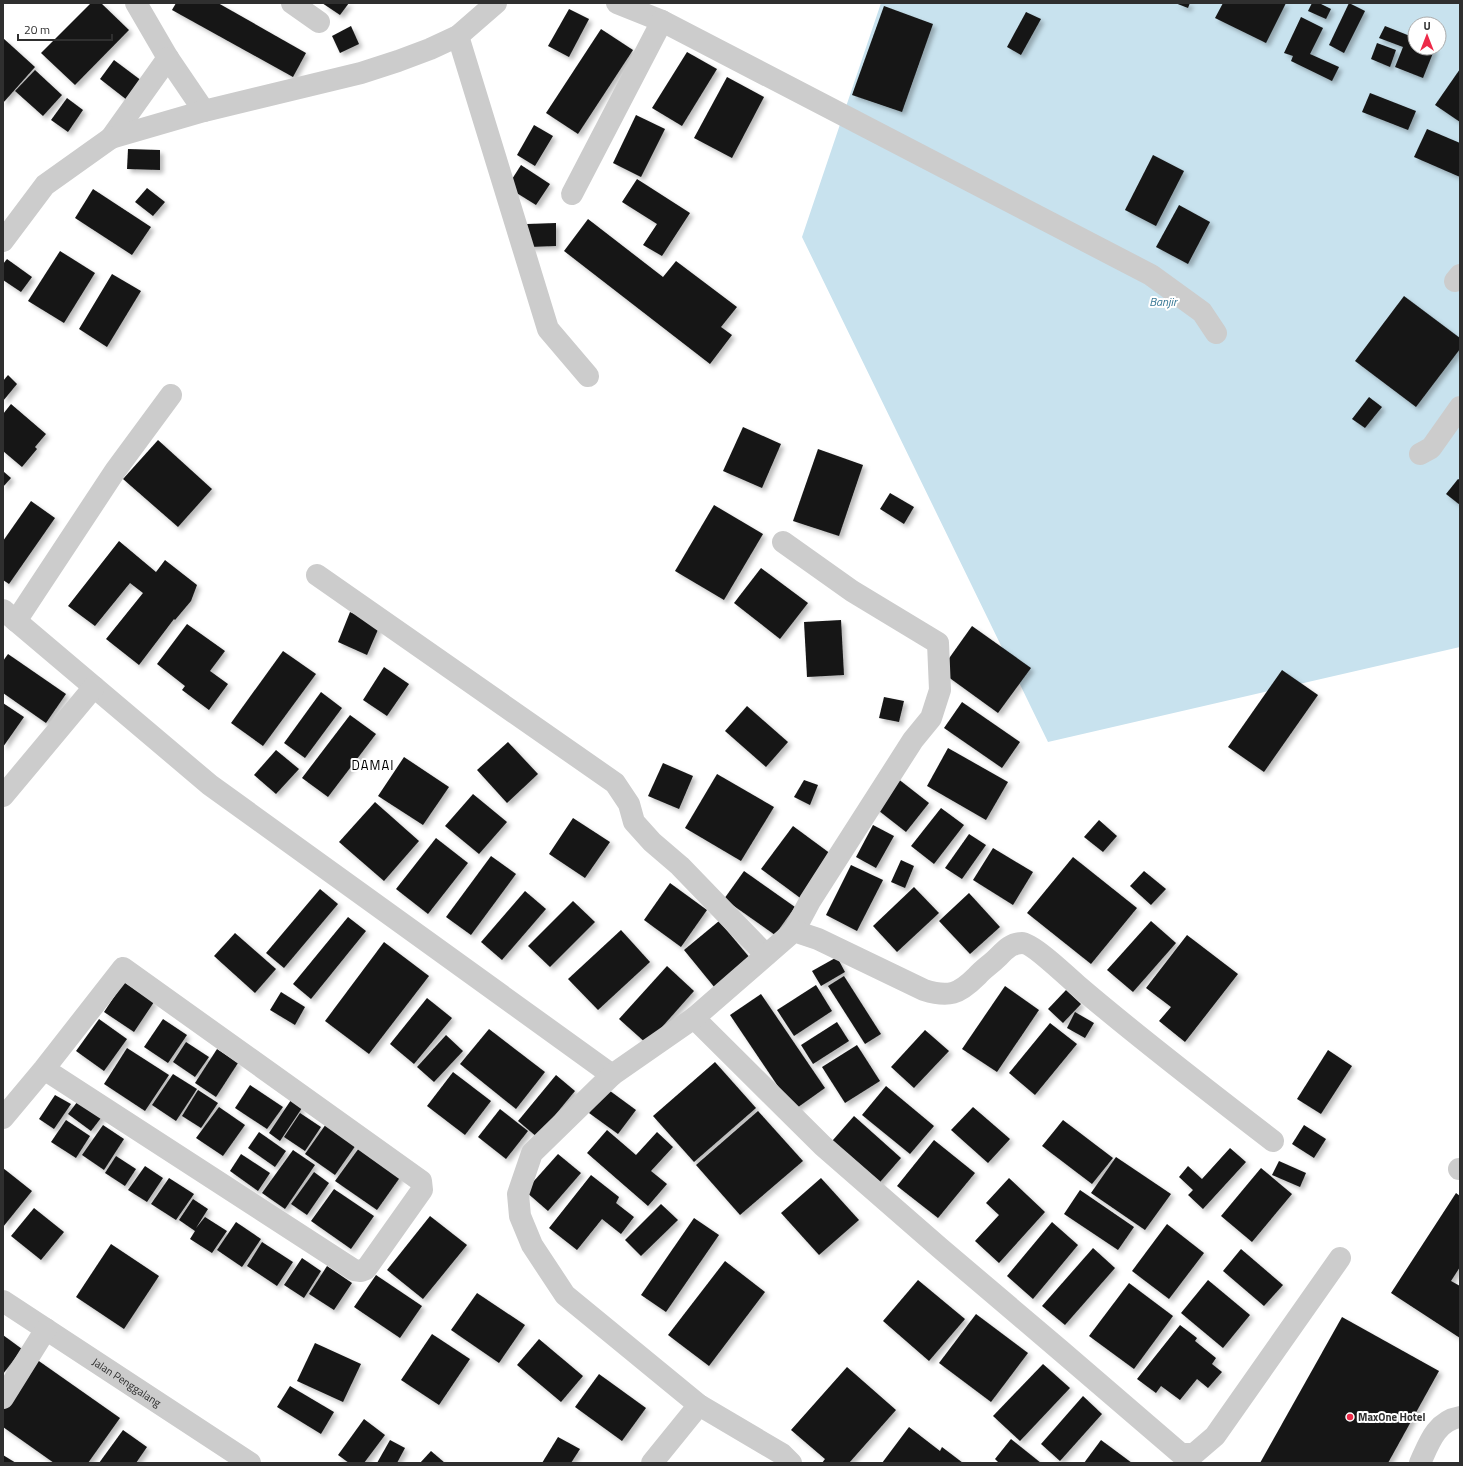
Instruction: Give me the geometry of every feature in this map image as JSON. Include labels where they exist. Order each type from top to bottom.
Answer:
[{"type":"street","points":[[292,3],[319,22]]},
{"type":"street","points":[[111,138],[204,111],[361,73],[398,61],[458,36],[496,3]]},
{"type":"street","points":[[617,3],[662,21],[1151,275],[1202,312],[1216,333]]},
{"type":"street","points":[[146,8],[168,58],[204,111]]},
{"type":"street","points":[[572,194],[662,21]]},
{"type":"street","points":[[458,36],[548,329],[588,376]]},
{"type":"street","points":[[3,242],[45,185],[111,138],[168,58]]},
{"type":"street","points":[[171,395],[9,615],[210,785],[612,1075]]},
{"type":"street","points":[[1420,454],[1431,448],[1460,407]]},
{"type":"street","points":[[783,542],[852,590],[938,643],[940,690],[931,718],[913,740],[810,901],[794,931],[694,1018],[612,1075],[532,1153],[518,1194],[520,1216],[532,1245],[565,1295],[699,1405],[782,1454],[791,1463]]},
{"type":"street","points":[[317,575],[615,783],[629,804],[634,822],[652,842],[680,866],[766,955]]},
{"type":"street","points":[[3,796],[94,687]]},
{"type":"street","points":[[794,931],[818,939],[924,990],[945,995],[953,994],[970,983],[1014,943],[1024,943],[1040,954],[1124,1025],[1273,1141]]},
{"type":"street","points":[[3,1118],[44,1069],[123,968],[421,1181],[422,1190],[366,1269],[361,1271],[354,1270],[44,1069]]},
{"type":"street","points":[[694,1018],[824,1146],[940,1248],[1181,1454],[1194,1454],[1199,1457],[1340,1258]]},
{"type":"street","name":"Jalan Penggalang","points":[[3,1301],[244,1461]]},
{"type":"street","points":[[3,1398],[46,1330]]},
{"type":"street","points":[[652,1463],[699,1405]]},
{"type":"street","points":[[1420,1463],[1433,1434],[1444,1423],[1460,1417]]},
{"type":"water","name":"Banjir","points":[[881,3],[1460,3],[1460,647],[1048,742],[802,237]]},
{"type":"building","points":[[91,3],[101,3],[129,30],[75,85],[41,53]]},
{"type":"building","points":[[176,3],[218,3],[306,53],[293,77],[172,10]]},
{"type":"building","points":[[322,3],[349,3],[340,15]]},
{"type":"building","points":[[1175,3],[1190,3],[1188,8]]},
{"type":"building","points":[[1223,3],[1286,3],[1266,43],[1215,18]]},
{"type":"building","points":[[1312,3],[1319,3],[1331,9],[1326,19],[1308,11]]},
{"type":"building","points":[[1349,3],[1365,11],[1344,53],[1329,45]]},
{"type":"building","points":[[884,6],[933,24],[902,112],[852,95]]},
{"type":"building","points":[[569,9],[589,19],[569,57],[548,46]]},
{"type":"building","points":[[1026,12],[1041,19],[1021,55],[1007,47]]},
{"type":"building","points":[[1301,17],[1323,28],[1310,54],[1339,67],[1332,81],[1291,61],[1293,56],[1284,53]]},
{"type":"building","points":[[351,26],[359,44],[340,53],[332,36]]},
{"type":"building","points":[[1385,26],[1407,35],[1407,56],[1432,56],[1423,78],[1395,67],[1403,47],[1379,38]]},
{"type":"building","points":[[601,29],[633,50],[578,134],[546,113]]},
{"type":"building","points":[[3,38],[35,67],[3,103]]},
{"type":"building","points":[[1377,43],[1396,50],[1390,67],[1371,59]]},
{"type":"building","points":[[687,52],[717,69],[682,126],[652,108]]},
{"type":"building","points":[[114,60],[142,81],[127,100],[100,79]]},
{"type":"building","points":[[1460,69],[1460,122],[1435,105]]},
{"type":"building","points":[[35,70],[62,95],[43,116],[15,91]]},
{"type":"building","points":[[727,77],[764,97],[732,158],[694,138]]},
{"type":"building","points":[[1370,93],[1416,111],[1408,130],[1362,112]]},
{"type":"building","points":[[67,98],[83,110],[68,132],[51,120]]},
{"type":"building","points":[[636,115],[665,129],[641,177],[613,163]]},
{"type":"building","points":[[534,125],[553,136],[535,166],[517,155]]},
{"type":"building","points":[[1427,129],[1460,143],[1460,177],[1414,157]]},
{"type":"building","points":[[128,149],[160,150],[160,170],[127,169]]},
{"type":"building","points":[[1153,155],[1184,171],[1156,226],[1125,210]]},
{"type":"building","points":[[521,165],[550,184],[536,205],[507,187]]},
{"type":"building","points":[[637,179],[690,213],[662,256],[643,245],[657,224],[622,202]]},
{"type":"building","points":[[147,188],[165,202],[153,216],[135,202]]},
{"type":"building","points":[[93,189],[151,227],[132,255],[75,218]]},
{"type":"building","points":[[1179,205],[1210,222],[1188,264],[1156,247]]},
{"type":"building","points":[[588,219],[663,277],[676,261],[737,307],[721,327],[732,335],[710,364],[564,251]]},
{"type":"building","points":[[556,223],[556,246],[528,247],[527,224]]},
{"type":"building","points":[[60,251],[95,273],[64,323],[28,301]]},
{"type":"building","points":[[7,259],[32,277],[21,292],[3,280],[3,264]]},
{"type":"building","points":[[112,274],[141,291],[107,347],[79,329]]},
{"type":"building","points":[[1404,296],[1460,338],[1460,349],[1416,407],[1355,361]]},
{"type":"building","points":[[8,375],[17,384],[3,401],[3,381]]},
{"type":"building","points":[[1369,397],[1382,407],[1365,428],[1352,419]]},
{"type":"building","points":[[11,404],[46,434],[35,447],[37,449],[22,467],[3,451],[3,414]]},
{"type":"building","points":[[743,427],[781,444],[762,488],[723,471]]},
{"type":"building","points":[[158,440],[212,489],[178,527],[123,479]]},
{"type":"building","points":[[818,449],[863,465],[839,536],[793,521]]},
{"type":"building","points":[[3,471],[11,478],[3,487]]},
{"type":"building","points":[[1458,479],[1460,480],[1460,505],[1446,494]]},
{"type":"building","points":[[890,493],[914,507],[904,524],[880,509]]},
{"type":"building","points":[[31,501],[55,518],[9,584],[3,580],[3,541]]},
{"type":"building","points":[[714,505],[763,534],[724,600],[675,571]]},
{"type":"building","points":[[119,541],[156,572],[165,560],[197,585],[191,601],[175,620],[174,619],[139,665],[106,639],[143,593],[130,583],[95,626],[68,606]]},
{"type":"building","points":[[761,568],[808,603],[780,639],[734,603]]},
{"type":"building","points":[[350,612],[380,625],[367,655],[338,642]]},
{"type":"building","points":[[841,620],[844,675],[807,677],[804,622]]},
{"type":"building","points":[[187,624],[225,651],[210,671],[228,684],[209,710],[182,690],[185,686],[157,664]]},
{"type":"building","points":[[972,626],[1031,668],[998,713],[940,671]]},
{"type":"building","points":[[283,651],[316,674],[263,746],[231,723]]},
{"type":"building","points":[[8,654],[66,694],[46,723],[3,693],[3,661]]},
{"type":"building","points":[[384,667],[409,684],[387,716],[363,700]]},
{"type":"building","points":[[1282,670],[1318,695],[1264,772],[1228,747]]},
{"type":"building","points":[[321,692],[342,708],[305,758],[284,743]]},
{"type":"building","points":[[884,697],[904,701],[899,722],[879,718]]},
{"type":"building","points":[[962,702],[1020,742],[1002,768],[944,728]]},
{"type":"building","points":[[3,703],[24,717],[3,747]]},
{"type":"building","points":[[747,706],[788,742],[766,767],[725,731]]},
{"type":"building","points":[[350,715],[376,734],[328,797],[302,778]]},
{"type":"building","points":[[508,742],[538,774],[507,803],[477,770]]},
{"type":"building","points":[[948,748],[1008,782],[986,820],[927,786]]},
{"type":"building","points":[[276,750],[299,769],[276,794],[254,775]]},
{"type":"building","points":[[404,757],[449,787],[423,825],[378,796]]},
{"type":"building","points":[[663,763],[693,776],[679,809],[648,796]]},
{"type":"building","points":[[717,774],[774,807],[741,861],[685,828]]},
{"type":"building","points":[[897,778],[929,803],[906,832],[874,807]]},
{"type":"building","points":[[804,780],[818,785],[810,805],[794,797]]},
{"type":"building","points":[[473,794],[507,822],[479,854],[445,826]]},
{"type":"building","points":[[375,802],[419,841],[384,881],[339,842]]},
{"type":"building","points":[[941,808],[964,825],[934,864],[911,846]]},
{"type":"building","points":[[573,818],[610,842],[585,878],[549,854]]},
{"type":"building","points":[[1099,820],[1117,836],[1103,852],[1084,837]]},
{"type":"building","points":[[873,825],[894,836],[876,868],[856,857]]},
{"type":"building","points":[[793,826],[835,857],[803,900],[761,869]]},
{"type":"building","points":[[969,834],[986,845],[962,879],[945,868]]},
{"type":"building","points":[[436,838],[468,863],[428,914],[396,889]]},
{"type":"building","points":[[993,848],[1033,872],[1013,905],[973,880]]},
{"type":"building","points":[[491,856],[516,874],[471,935],[446,917]]},
{"type":"building","points":[[1073,857],[1137,908],[1091,964],[1027,913]]},
{"type":"building","points":[[901,860],[914,866],[905,888],[891,882]]},
{"type":"building","points":[[851,865],[883,880],[857,931],[826,915]]},
{"type":"building","points":[[744,871],[795,907],[775,935],[724,899]]},
{"type":"building","points":[[1144,871],[1166,889],[1151,905],[1130,886]]},
{"type":"building","points":[[670,883],[707,910],[681,947],[644,920]]},
{"type":"building","points":[[914,887],[939,913],[897,952],[873,926]]},
{"type":"building","points":[[320,889],[338,904],[284,968],[266,953]]},
{"type":"building","points":[[525,891],[546,909],[502,960],[481,942]]},
{"type":"building","points":[[969,893],[1000,927],[970,954],[939,921]]},
{"type":"building","points":[[573,901],[595,922],[550,967],[528,946]]},
{"type":"building","points":[[348,917],[366,931],[311,999],[293,984]]},
{"type":"building","points":[[719,921],[750,958],[715,988],[684,950]]},
{"type":"building","points":[[1151,921],[1176,943],[1133,992],[1107,970]]},
{"type":"building","points":[[621,930],[650,962],[598,1010],[568,979]]},
{"type":"building","points":[[235,933],[276,969],[255,993],[214,956]]},
{"type":"building","points":[[1187,935],[1238,974],[1185,1042],[1159,1021],[1171,1007],[1146,988]]},
{"type":"building","points":[[384,942],[429,976],[369,1054],[325,1021]]},
{"type":"building","points":[[837,957],[845,972],[821,986],[812,971]]},
{"type":"building","points":[[667,966],[694,991],[647,1044],[619,1019]]},
{"type":"building","points":[[844,976],[881,1034],[865,1044],[828,986]]},
{"type":"building","points":[[124,982],[154,1002],[134,1032],[104,1012]]},
{"type":"building","points":[[816,985],[832,1011],[794,1036],[777,1010]]},
{"type":"building","points":[[1005,986],[1039,1010],[997,1072],[962,1049]]},
{"type":"building","points":[[1066,990],[1081,1004],[1063,1023],[1048,1009]]},
{"type":"building","points":[[281,992],[305,1007],[295,1025],[270,1010]]},
{"type":"building","points":[[761,994],[825,1088],[794,1110],[730,1015]]},
{"type":"building","points":[[427,998],[452,1018],[414,1064],[390,1044]]},
{"type":"building","points":[[1075,1012],[1094,1023],[1085,1038],[1067,1028]]},
{"type":"building","points":[[99,1019],[127,1039],[104,1071],[76,1051]]},
{"type":"building","points":[[163,1019],[187,1035],[168,1063],[144,1047]]},
{"type":"building","points":[[837,1022],[849,1041],[813,1064],[801,1045]]},
{"type":"building","points":[[1050,1023],[1077,1044],[1035,1095],[1009,1073]]},
{"type":"building","points":[[489,1029],[545,1072],[516,1109],[460,1064]]},
{"type":"building","points":[[925,1030],[949,1051],[914,1088],[891,1067]]},
{"type":"building","points":[[446,1035],[463,1051],[434,1082],[417,1067]]},
{"type":"building","points":[[186,1042],[209,1057],[195,1077],[173,1062]]},
{"type":"building","points":[[857,1045],[880,1081],[845,1103],[822,1067]]},
{"type":"building","points":[[127,1048],[169,1075],[145,1111],[104,1084]]},
{"type":"building","points":[[217,1049],[238,1063],[216,1097],[195,1083]]},
{"type":"building","points":[[1328,1050],[1352,1066],[1321,1114],[1297,1099]]},
{"type":"building","points":[[715,1062],[756,1108],[694,1162],[653,1116]]},
{"type":"building","points":[[453,1072],[491,1101],[465,1135],[427,1106]]},
{"type":"building","points":[[173,1074],[197,1089],[176,1121],[152,1105]]},
{"type":"building","points":[[556,1075],[575,1091],[537,1137],[518,1121]]},
{"type":"building","points":[[250,1085],[283,1107],[267,1129],[235,1108]]},
{"type":"building","points":[[886,1086],[934,1126],[910,1154],[862,1115]]},
{"type":"building","points":[[606,1088],[636,1110],[618,1134],[589,1113]]},
{"type":"building","points":[[198,1090],[218,1103],[201,1128],[182,1116]]},
{"type":"building","points":[[55,1095],[71,1104],[54,1129],[39,1119]]},
{"type":"building","points":[[81,1097],[104,1114],[91,1131],[68,1114]]},
{"type":"building","points":[[291,1100],[302,1108],[280,1141],[269,1133]]},
{"type":"building","points":[[219,1107],[245,1125],[223,1156],[196,1138]]},
{"type":"building","points":[[973,1107],[1010,1139],[988,1163],[951,1130]]},
{"type":"building","points":[[500,1109],[528,1131],[506,1159],[478,1137]]},
{"type":"building","points":[[758,1111],[803,1161],[740,1215],[696,1165]]},
{"type":"building","points":[[300,1113],[321,1127],[305,1151],[284,1137]]},
{"type":"building","points":[[854,1116],[901,1158],[874,1189],[826,1148]]},
{"type":"building","points":[[66,1120],[90,1136],[76,1158],[51,1142]]},
{"type":"building","points":[[1063,1120],[1113,1158],[1092,1184],[1042,1146]]},
{"type":"building","points":[[326,1124],[356,1145],[335,1175],[305,1154]]},
{"type":"building","points":[[103,1125],[124,1139],[104,1170],[82,1155]]},
{"type":"building","points":[[1304,1125],[1326,1139],[1314,1158],[1292,1144]]},
{"type":"building","points":[[607,1130],[636,1155],[657,1132],[673,1147],[651,1171],[667,1184],[648,1206],[587,1153]]},
{"type":"building","points":[[259,1132],[286,1151],[275,1167],[248,1148]]},
{"type":"building","points":[[934,1140],[975,1173],[938,1218],[897,1186]]},
{"type":"building","points":[[359,1148],[401,1176],[377,1210],[335,1181]]},
{"type":"building","points":[[1230,1148],[1246,1162],[1203,1209],[1188,1195],[1193,1190],[1179,1177],[1188,1166],[1202,1179]]},
{"type":"building","points":[[293,1150],[315,1165],[285,1209],[262,1193]]},
{"type":"building","points":[[241,1154],[270,1173],[258,1191],[230,1171]]},
{"type":"building","points":[[558,1154],[581,1173],[548,1211],[525,1191]]},
{"type":"building","points":[[116,1156],[136,1169],[125,1186],[105,1173]]},
{"type":"building","points":[[1116,1157],[1171,1194],[1145,1230],[1091,1193]]},
{"type":"building","points":[[1279,1161],[1306,1173],[1300,1187],[1272,1175]]},
{"type":"building","points":[[145,1166],[163,1178],[147,1202],[128,1190]]},
{"type":"building","points":[[3,1168],[32,1191],[3,1227]]},
{"type":"building","points":[[1261,1168],[1292,1194],[1252,1242],[1221,1216]]},
{"type":"building","points":[[314,1172],[329,1183],[307,1215],[291,1204]]},
{"type":"building","points":[[591,1175],[619,1197],[616,1203],[634,1217],[621,1234],[602,1219],[577,1250],[549,1228]]},
{"type":"building","points":[[169,1178],[194,1194],[176,1220],[151,1204]]},
{"type":"building","points":[[821,1178],[859,1220],[819,1255],[781,1213]]},
{"type":"building","points":[[1009,1178],[1045,1212],[999,1263],[975,1241],[999,1215],[986,1203]]},
{"type":"building","points":[[334,1189],[374,1216],[351,1249],[311,1221]]},
{"type":"building","points":[[1080,1190],[1134,1227],[1118,1250],[1064,1214]]},
{"type":"building","points":[[1456,1193],[1460,1196],[1460,1267],[1451,1281],[1460,1286],[1460,1338],[1391,1293]]},
{"type":"building","points":[[193,1199],[208,1209],[196,1228],[205,1217],[227,1231],[212,1253],[190,1239],[195,1231],[179,1220]]},
{"type":"building","points":[[661,1204],[678,1220],[641,1256],[625,1240]]},
{"type":"building","points":[[34,1208],[64,1232],[41,1260],[11,1236]]},
{"type":"building","points":[[430,1216],[467,1245],[423,1299],[387,1270]]},
{"type":"building","points":[[694,1218],[719,1235],[666,1312],[641,1295]]},
{"type":"building","points":[[236,1222],[261,1239],[242,1267],[217,1250]]},
{"type":"building","points":[[1052,1222],[1078,1245],[1033,1299],[1007,1276]]},
{"type":"building","points":[[1167,1224],[1204,1253],[1169,1299],[1132,1271]]},
{"type":"building","points":[[262,1242],[293,1262],[277,1286],[247,1266]]},
{"type":"building","points":[[111,1244],[159,1276],[124,1329],[76,1297]]},
{"type":"building","points":[[1093,1248],[1115,1268],[1065,1325],[1042,1306]]},
{"type":"building","points":[[1241,1249],[1283,1285],[1264,1306],[1223,1271]]},
{"type":"building","points":[[302,1258],[321,1271],[304,1298],[284,1285]]},
{"type":"building","points":[[725,1261],[765,1292],[709,1366],[668,1335]]},
{"type":"building","points":[[327,1266],[352,1283],[334,1310],[309,1294]]},
{"type":"building","points":[[376,1275],[422,1306],[400,1338],[354,1307]]},
{"type":"building","points":[[918,1280],[965,1319],[929,1361],[883,1321]]},
{"type":"building","points":[[1208,1280],[1250,1315],[1223,1348],[1181,1313]]},
{"type":"building","points":[[1129,1283],[1173,1316],[1134,1369],[1089,1336]]},
{"type":"building","points":[[477,1293],[525,1325],[499,1363],[451,1330]]},
{"type":"building","points":[[976,1314],[1028,1353],[991,1402],[939,1363]]},
{"type":"building","name":"MaxOne Hotel","points":[[1342,1317],[1439,1371],[1388,1463],[1260,1463]]},
{"type":"building","points":[[1180,1325],[1197,1338],[1195,1341],[1216,1358],[1212,1364],[1222,1372],[1208,1388],[1197,1379],[1180,1400],[1161,1386],[1156,1393],[1137,1379]]},
{"type":"building","points":[[432,1334],[470,1359],[439,1405],[401,1380]]},
{"type":"building","points":[[3,1335],[22,1349],[3,1374]]},
{"type":"building","points":[[539,1339],[583,1376],[561,1402],[517,1365]]},
{"type":"building","points":[[315,1343],[361,1364],[343,1402],[297,1381]]},
{"type":"building","points":[[36,1359],[120,1418],[88,1463],[54,1463],[3,1427],[3,1405]]},
{"type":"building","points":[[1043,1364],[1070,1388],[1020,1441],[993,1416]]},
{"type":"building","points":[[847,1367],[896,1410],[849,1463],[822,1463],[825,1459],[791,1430]]},
{"type":"building","points":[[599,1374],[646,1408],[622,1441],[575,1407]]},
{"type":"building","points":[[290,1386],[334,1412],[321,1434],[277,1407]]},
{"type":"building","points":[[1083,1396],[1102,1414],[1060,1461],[1041,1444]]},
{"type":"building","points":[[364,1419],[385,1435],[364,1463],[349,1463],[338,1455]]},
{"type":"building","points":[[909,1427],[940,1451],[942,1447],[963,1463],[882,1463]]},
{"type":"building","points":[[123,1430],[147,1447],[136,1463],[99,1463]]},
{"type":"building","points":[[558,1437],[580,1449],[571,1463],[542,1463]]},
{"type":"building","points":[[1011,1439],[1041,1463],[999,1463],[995,1459]]},
{"type":"building","points":[[390,1440],[405,1448],[397,1463],[377,1463]]},
{"type":"building","points":[[1101,1440],[1132,1463],[1084,1463]]},
{"type":"building","points":[[431,1451],[445,1463],[420,1463]]},
{"type":"building","points":[[3,1455],[16,1463],[3,1463]]},
{"type":"place","name":"MaxOne Hotel","points":[[1350,1417]]},
{"type":"district","name":"DAMAI","points":[[373,765]]}]
